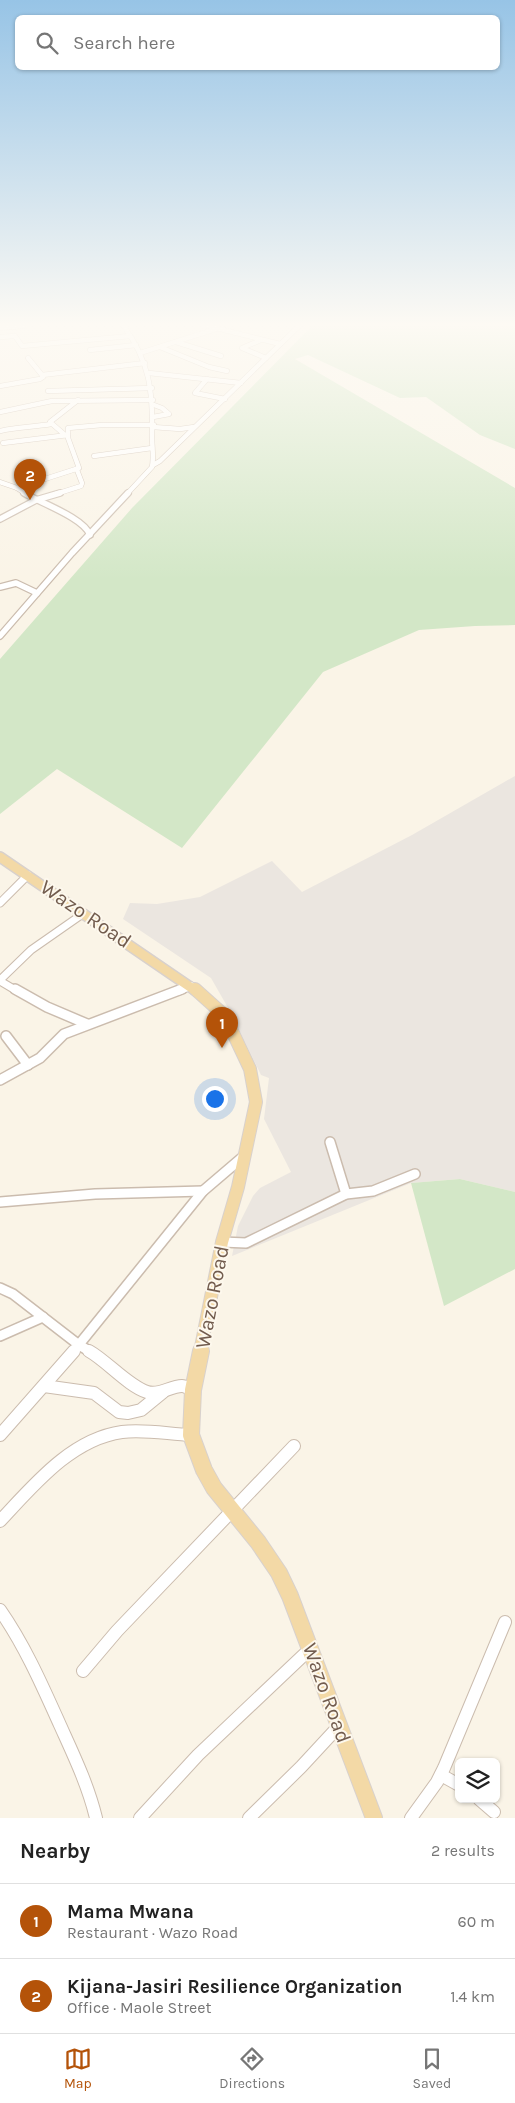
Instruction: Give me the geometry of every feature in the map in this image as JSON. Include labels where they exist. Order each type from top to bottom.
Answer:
[{"type":"main road","name":"Wazo Road","points":[[0,857],[28,874],[191,986],[225,1016],[250,1069],[256,1102],[246,1155],[222,1242],[193,1390],[191,1435],[204,1470],[214,1488],[234,1509],[279,1574],[311,1648],[374,1818]]},
{"type":"street","points":[[37,439],[52,425],[51,421],[65,410]]},
{"type":"street","points":[[153,410],[153,465]]},
{"type":"street","points":[[153,417],[169,414],[164,410]]},
{"type":"street","points":[[0,636],[153,465],[158,463],[213,410]]},
{"type":"street","points":[[52,425],[66,435],[1,444],[0,432],[24,426],[52,425]]},
{"type":"street","points":[[0,519],[36,500],[81,486],[82,483],[77,470],[79,467],[78,461],[68,443],[67,429],[102,425],[194,427]]},
{"type":"street","points":[[94,456],[152,448]]},
{"type":"street","points":[[0,490],[77,470]]},
{"type":"street","points":[[0,482],[14,487],[80,522],[88,529],[90,535]]},
{"type":"street","points":[[0,587],[16,583],[29,587],[42,587]]},
{"type":"street","points":[[29,587],[37,593]]},
{"type":"street","points":[[0,903],[28,874]]},
{"type":"street","points":[[84,913],[30,950],[0,980],[47,1007],[87,1024]]},
{"type":"street","points":[[0,1080],[49,1051],[64,1034],[191,986]]},
{"type":"street","points":[[6,1036],[28,1065]]},
{"type":"street","points":[[330,1142],[346,1194]]},
{"type":"street","points":[[0,1435],[79,1345],[204,1191],[246,1155]]},
{"type":"street","points":[[222,1242],[246,1243],[346,1194],[360,1194],[390,1185],[415,1174]]},
{"type":"street","points":[[0,1202],[95,1194],[204,1191]]},
{"type":"street","points":[[0,1288],[13,1294],[79,1345],[134,1385],[147,1392],[163,1392],[182,1386],[193,1390]]},
{"type":"street","points":[[0,1336],[43,1317]]},
{"type":"street","points":[[44,1386],[94,1393],[119,1412],[128,1413],[141,1410],[163,1392]]},
{"type":"street","points":[[0,1521],[58,1465],[90,1441],[106,1434],[122,1432],[191,1435]]},
{"type":"street","points":[[83,1671],[117,1631],[192,1556],[294,1446]]},
{"type":"street","points":[[0,1610],[36,1670],[87,1786],[96,1818]]},
{"type":"street","points":[[411,1818],[424,1802],[441,1775],[505,1622]]},
{"type":"street","points":[[140,1818],[218,1736],[280,1680],[311,1648]]},
{"type":"street","points":[[249,1818],[301,1767],[339,1726]]},
{"type":"street","points":[[441,1775],[455,1783]]},
{"type":"street","points":[[484,1803],[494,1812]]},
{"type":"shaded area","points":[[515,776],[515,1192],[460,1179],[411,1183],[232,1256],[238,1226],[253,1196],[260,1188],[291,1172],[264,1119],[269,1078],[261,1075],[231,1013],[211,978],[123,919],[130,903],[157,904],[200,897],[272,861],[302,892],[412,835]]},
{"type":"green space","points":[[229,410],[382,410],[515,488],[515,625],[419,630],[323,672],[182,848],[57,769],[0,814],[0,659],[132,508]]},
{"type":"green space","points":[[444,410],[515,410],[515,449],[480,435]]},
{"type":"green space","points":[[460,1179],[515,1192],[515,1269],[444,1306],[411,1183]]},
{"type":"place","name":"Kijana-Jasiri Resilience Organization","points":[[30,500]]},
{"type":"place","name":"Mama Mwana","points":[[222,1048]]}]
